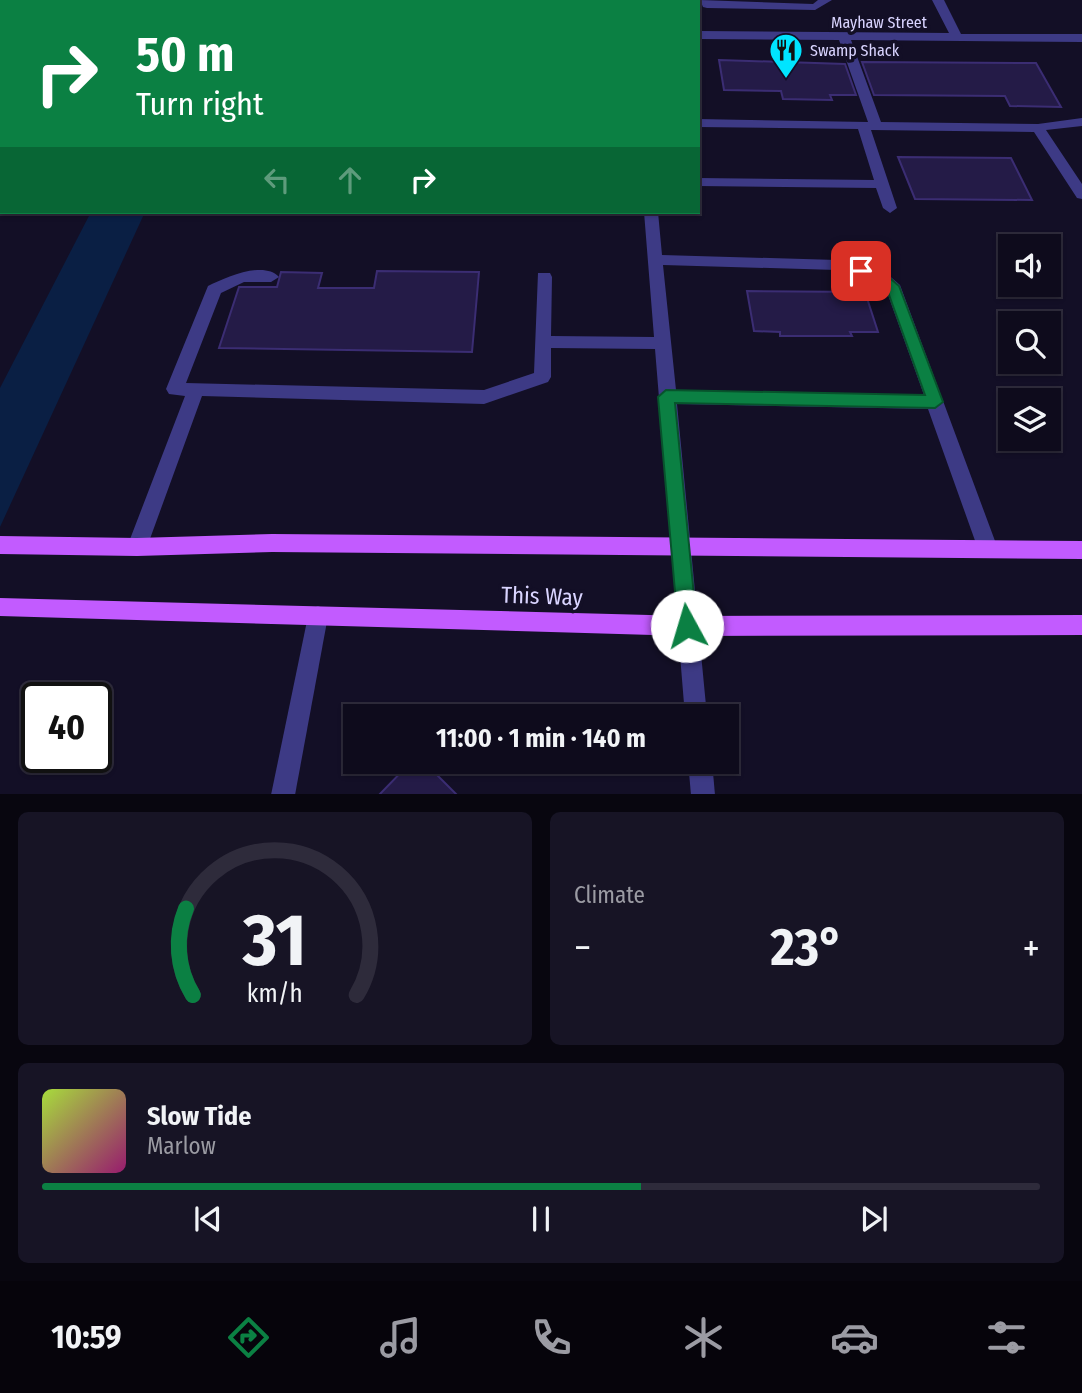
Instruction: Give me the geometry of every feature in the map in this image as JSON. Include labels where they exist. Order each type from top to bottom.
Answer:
[{"type":"main road","points":[[0,545],[137,547],[272,543],[1082,550]]},
{"type":"main road","name":"This Way","points":[[0,607],[687,626],[1082,625]]},
{"type":"street","points":[[706,0],[707,5],[822,22],[826,0]]},
{"type":"street","points":[[938,0],[957,38]]},
{"type":"street","name":"Mayhaw Street","points":[[700,35],[822,22],[844,37],[1082,38]]},
{"type":"street","points":[[844,37],[890,208]]},
{"type":"street","points":[[700,122],[1038,128],[1082,122]]},
{"type":"street","points":[[1038,128],[1082,195]]},
{"type":"street","points":[[700,182],[882,184]]},
{"type":"street","points":[[651,214],[695,704]]},
{"type":"street","points":[[655,260],[837,265],[878,276],[894,289],[988,549]]},
{"type":"street","points":[[271,277],[242,277],[214,290],[174,389],[484,397],[542,377],[544,277]]},
{"type":"street","points":[[543,342],[662,343]]},
{"type":"street","points":[[137,547],[196,389]]},
{"type":"street","points":[[666,397],[935,402]]},
{"type":"street","points":[[283,794],[318,616]]},
{"type":"street","points":[[701,774],[703,794]]},
{"type":"water","points":[[90,214],[144,214],[0,527],[0,388]]},
{"type":"building","name":"Swamp Shack","points":[[719,60],[845,64],[856,95],[830,95],[832,100],[783,99],[781,91],[724,90]]},
{"type":"building","points":[[862,62],[1036,63],[1061,107],[1010,106],[1005,96],[874,95]]},
{"type":"building","points":[[898,157],[1011,158],[1032,200],[915,199]]},
{"type":"building","points":[[377,271],[479,272],[472,352],[219,348],[239,287],[277,287],[281,272],[322,273],[318,288],[374,288]]},
{"type":"building","points":[[747,291],[865,292],[878,332],[850,332],[852,336],[780,336],[780,332],[754,331]]},
{"type":"building","points":[[399,774],[436,774],[456,794],[380,794]]},
{"type":"place","name":"Swamp Shack","points":[[786,80]]},
{"type":"route","points":[[687,626],[666,397],[935,402],[894,289],[878,276],[861,271]]}]
